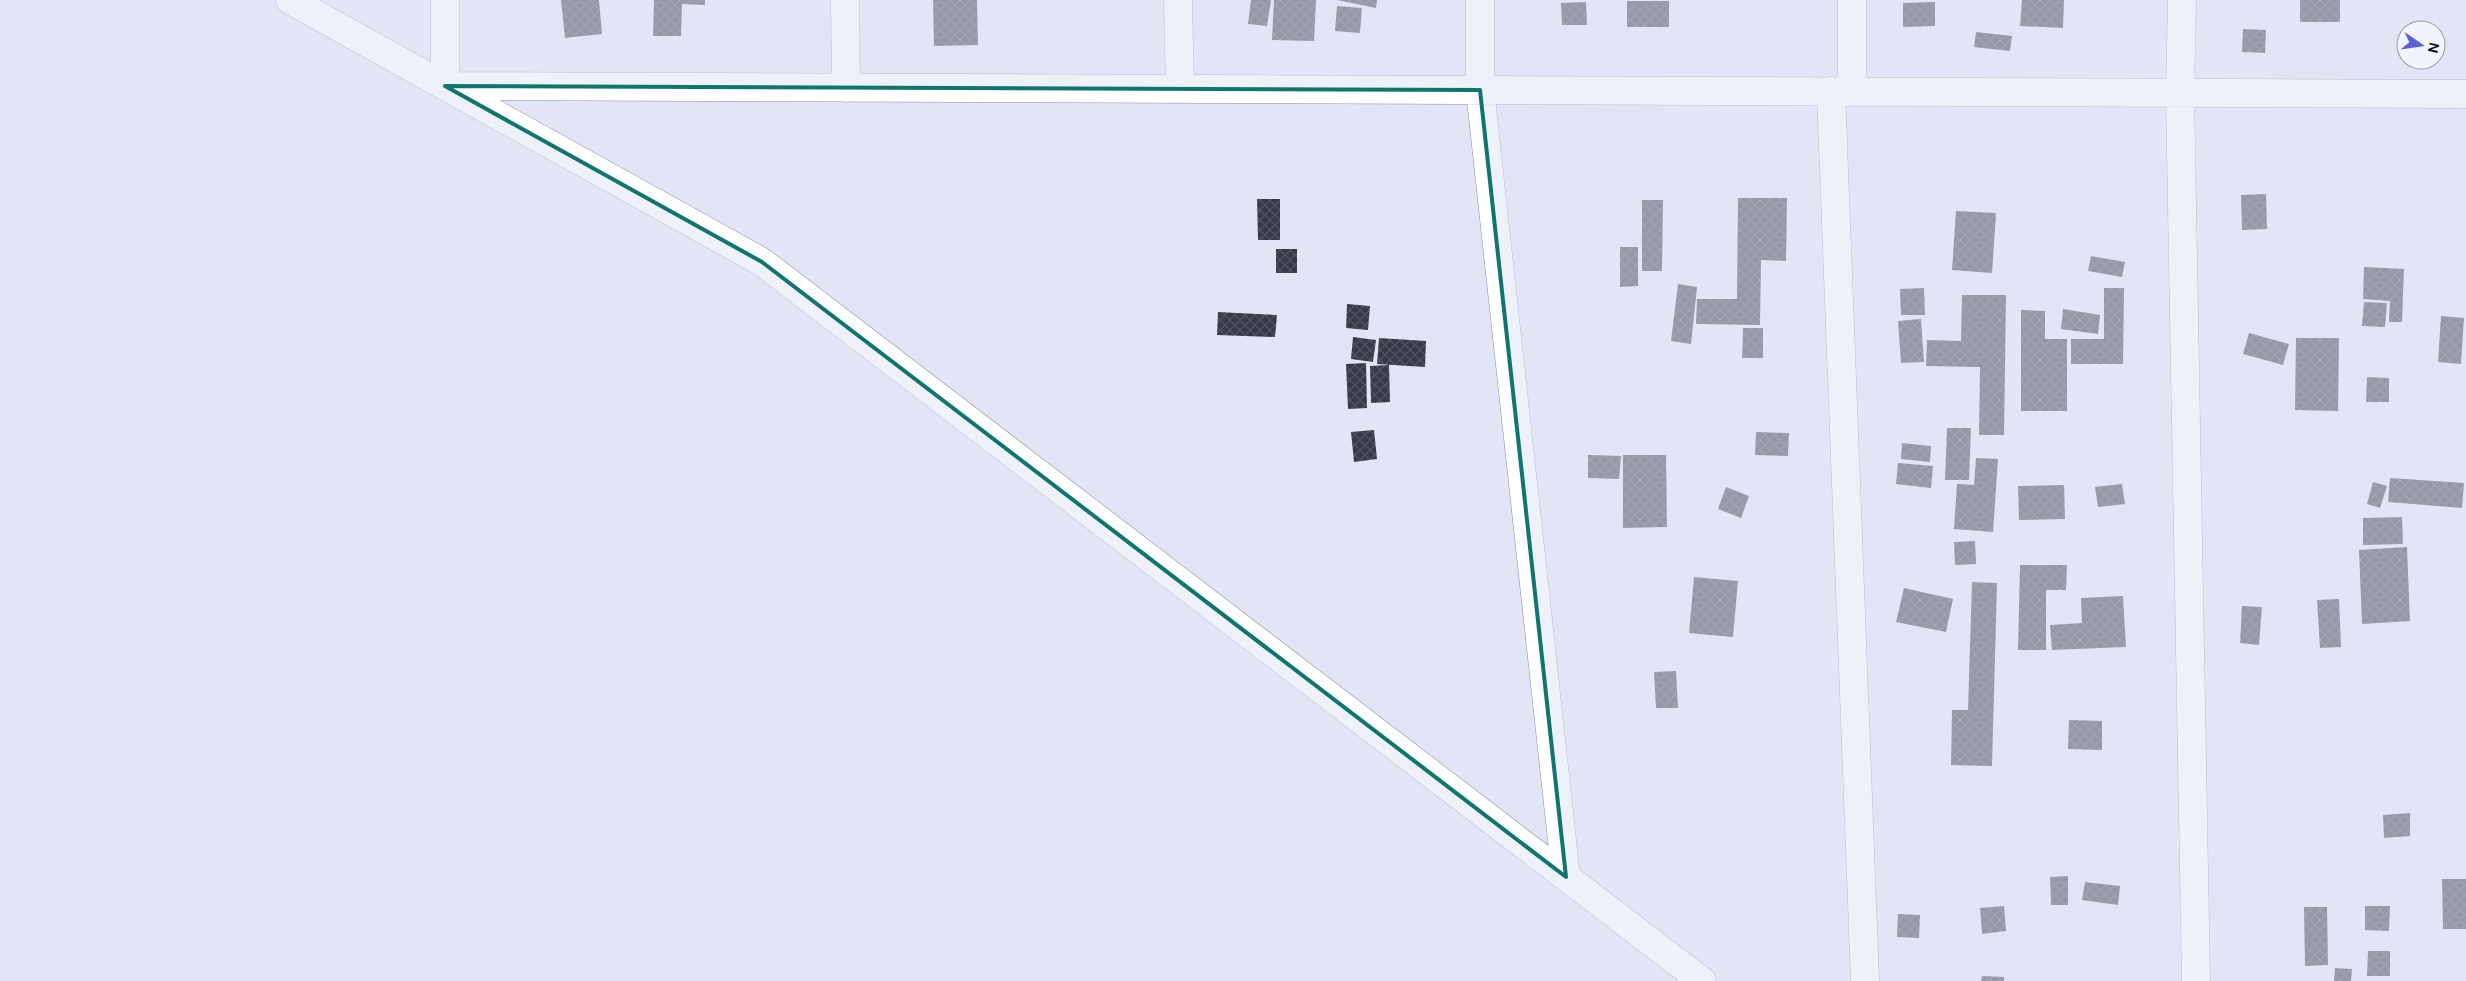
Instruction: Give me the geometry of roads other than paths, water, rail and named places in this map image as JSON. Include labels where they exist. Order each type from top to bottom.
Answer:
[{"type":"street","points":[[290,0],[762,262],[1702,981]]},
{"type":"street","points":[[445,0],[445,86]]},
{"type":"street","points":[[845,0],[846,88]]},
{"type":"street","points":[[1178,0],[1180,89]]},
{"type":"street","points":[[1480,0],[1480,90],[1566,876]]},
{"type":"street","points":[[1852,0],[1842,91],[1865,981]]},
{"type":"street","points":[[2182,0],[2180,93],[2196,981]]},
{"type":"street","points":[[445,86],[2466,94]]}]
